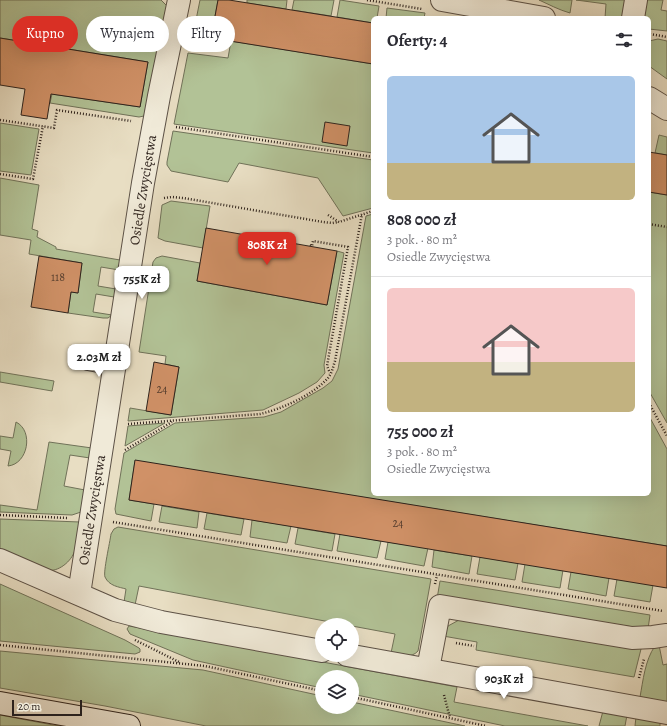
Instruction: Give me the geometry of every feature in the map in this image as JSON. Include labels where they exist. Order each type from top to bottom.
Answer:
[{"type":"street","name":"Osiedle Zwycięstwa","points":[[79,594],[151,140],[179,0]]},
{"type":"street","points":[[442,0],[533,16]]},
{"type":"street","points":[[633,16],[636,0]]},
{"type":"street","points":[[651,99],[667,109]]},
{"type":"street","points":[[88,359],[115,364]]},
{"type":"street","points":[[0,560],[115,610],[161,622],[315,649]]},
{"type":"street","points":[[428,670],[440,606],[632,638],[667,635]]},
{"type":"street","points":[[359,657],[667,713]]},
{"type":"street","points":[[0,703],[129,726]]},
{"type":"path","points":[[651,34],[667,37]]},
{"type":"path","points":[[0,120],[54,128],[57,110],[135,122]]},
{"type":"path","points":[[0,174],[33,179],[43,126]]},
{"type":"path","points":[[170,127],[371,156]]},
{"type":"path","points":[[160,200],[168,197],[182,198],[332,223],[371,212]]},
{"type":"path","points":[[125,424],[267,413],[290,403],[321,384],[330,374],[335,361],[362,214]]},
{"type":"path","points":[[328,215],[339,222]]},
{"type":"path","points":[[651,224],[667,227]]},
{"type":"path","points":[[310,245],[312,246],[313,241],[348,247],[328,364],[330,374]]},
{"type":"path","points":[[651,407],[667,436]]},
{"type":"path","points":[[121,452],[174,421]]},
{"type":"path","points":[[0,515],[73,518]]},
{"type":"path","points":[[110,521],[667,612]]},
{"type":"path","points":[[0,645],[204,666],[315,690]]},
{"type":"path","points":[[359,699],[486,726]]},
{"type":"green space","points":[[0,0],[161,0],[167,6],[165,16],[86,16],[86,52],[78,51],[78,16],[12,16],[12,40],[0,38]]},
{"type":"green space","points":[[200,0],[218,0],[215,16],[197,16]]},
{"type":"green space","points":[[247,0],[287,0],[286,9],[247,3]]},
{"type":"green space","points":[[294,0],[334,0],[331,16],[292,10]]},
{"type":"green space","points":[[340,0],[379,6],[377,16],[371,16],[371,23],[337,17]]},
{"type":"green space","points":[[539,0],[572,0],[570,13],[558,9]]},
{"type":"green space","points":[[576,0],[632,0],[630,16],[605,16],[606,4]]},
{"type":"green space","points":[[639,0],[663,0],[661,10],[667,11],[667,31],[651,29],[651,16],[637,16]]},
{"type":"green space","points":[[387,8],[425,13],[424,16],[386,16]]},
{"type":"green space","points":[[658,39],[667,41],[667,79],[651,67],[651,41]]},
{"type":"green space","points":[[235,42],[371,64],[371,153],[174,124],[188,53],[228,58],[229,52],[235,52]]},
{"type":"green space","points":[[86,52],[157,52],[144,116],[139,117],[50,103],[52,94],[140,107],[148,62]]},
{"type":"green space","points":[[0,123],[39,129],[31,175],[0,171]]},
{"type":"green space","points":[[173,131],[371,160],[371,209],[343,216],[318,178],[239,163],[228,182],[171,171],[167,165]]},
{"type":"green space","points":[[659,135],[667,137],[667,155],[655,153]]},
{"type":"green space","points":[[0,178],[39,185],[32,229],[38,231],[37,237],[56,247],[56,249],[120,260],[119,270],[101,267],[98,286],[116,289],[114,297],[96,294],[93,312],[112,315],[108,318],[103,318],[68,313],[71,292],[78,293],[82,263],[29,254],[31,240],[0,235]]},
{"type":"green space","points":[[651,192],[667,195],[667,423],[651,395]]},
{"type":"green space","points":[[171,201],[210,206],[203,248],[165,241],[158,238],[162,205]]},
{"type":"green space","points":[[371,215],[371,496],[651,496],[651,420],[667,449],[667,546],[135,461],[129,500],[154,504],[151,521],[116,514],[115,509],[124,453],[175,423],[264,417],[281,412],[323,388],[332,381],[338,369],[366,216]]},
{"type":"green space","points":[[337,251],[344,253],[324,365],[325,373],[317,382],[299,393],[263,410],[128,421],[130,408],[171,415],[179,367],[165,364],[166,356],[139,352],[153,262],[156,258],[162,256],[200,263],[197,281],[327,305]]},
{"type":"green space","points":[[0,372],[54,381],[52,391],[0,382]]},
{"type":"green space","points":[[16,422],[22,426],[25,432],[27,439],[26,447],[20,460],[15,464],[8,466],[11,451],[0,449],[0,436],[13,438]]},
{"type":"green space","points":[[165,423],[125,446],[128,426]]},
{"type":"green space","points":[[49,442],[92,448],[90,458],[70,455],[64,486],[85,490],[81,512],[72,515],[0,512],[0,505],[37,510]]},
{"type":"green space","points":[[162,506],[199,512],[197,528],[159,522]]},
{"type":"green space","points":[[207,513],[244,519],[241,535],[204,529]]},
{"type":"green space","points":[[0,519],[80,522],[78,540],[71,558],[60,568],[55,570],[46,570],[0,550]]},
{"type":"green space","points":[[252,520],[291,526],[287,543],[250,537]]},
{"type":"green space","points":[[118,527],[431,579],[418,651],[409,656],[391,653],[395,634],[359,627],[359,618],[315,619],[139,586],[135,605],[124,602],[126,589],[117,587],[109,582],[105,577],[111,534],[114,529]]},
{"type":"green space","points":[[298,528],[335,534],[332,551],[295,544]]},
{"type":"green space","points":[[340,534],[381,541],[377,558],[337,551]]},
{"type":"green space","points":[[388,542],[428,548],[424,566],[385,559]]},
{"type":"green space","points":[[434,550],[472,556],[469,574],[432,567]]},
{"type":"green space","points":[[480,557],[518,563],[515,580],[477,574]]},
{"type":"green space","points":[[525,564],[563,570],[560,588],[522,582]]},
{"type":"green space","points":[[571,572],[609,578],[606,596],[568,589]]},
{"type":"green space","points":[[617,579],[653,585],[650,602],[614,596]]},
{"type":"green space","points":[[440,581],[650,615],[648,629],[437,599]]},
{"type":"green space","points":[[0,584],[125,640],[139,648],[140,652],[135,654],[0,641]]},
{"type":"green space","points":[[459,620],[642,645],[634,677],[476,650],[477,642],[443,636],[448,626]]},
{"type":"green space","points":[[129,626],[315,661],[315,662],[323,662],[457,687],[454,702],[588,726],[505,726],[359,695],[359,670],[315,670],[315,686],[193,660],[130,634],[127,629]]},
{"type":"green space","points":[[659,645],[663,665],[667,664],[667,702],[640,697],[649,658],[655,646]]},
{"type":"green space","points":[[0,651],[203,670],[315,694],[315,714],[359,714],[359,703],[465,726],[206,726],[105,706],[0,688]]},
{"type":"green space","points":[[603,711],[627,715],[625,726],[599,726]]},
{"type":"green space","points":[[0,715],[53,725],[60,726],[0,726]]},
{"type":"green space","points":[[636,717],[660,722],[660,726],[635,726]]},
{"type":"building","points":[[218,0],[229,0],[371,23],[371,64],[235,42],[235,16],[215,16]]},
{"type":"building","points":[[0,38],[12,40],[12,52],[78,52],[78,51],[148,62],[140,107],[51,94],[47,119],[21,115],[25,89],[0,85]]},
{"type":"building","points":[[325,122],[350,126],[347,146],[322,142]]},
{"type":"building","points":[[651,152],[667,155],[667,195],[651,192]]},
{"type":"building","points":[[206,228],[337,251],[327,305],[197,281]]},
{"type":"building","points":[[39,256],[82,263],[78,293],[71,292],[68,313],[31,307]]},
{"type":"building","points":[[154,362],[179,367],[171,415],[146,411]]},
{"type":"building","points":[[135,460],[667,546],[667,588],[129,500]]}]
